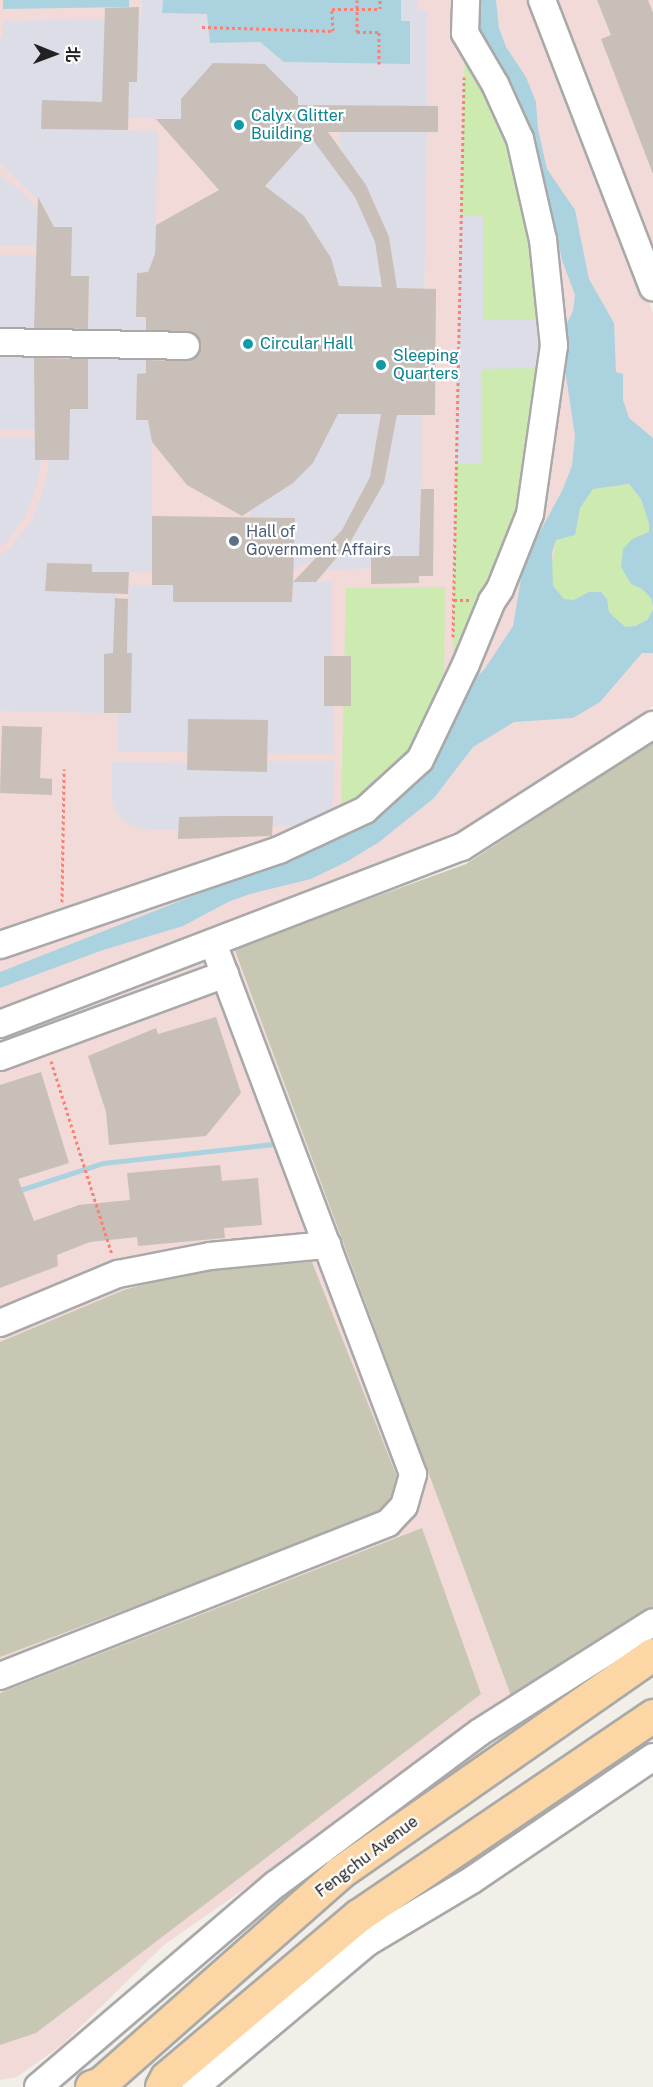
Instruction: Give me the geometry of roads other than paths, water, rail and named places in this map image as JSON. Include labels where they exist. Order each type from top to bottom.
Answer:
[{"type":"main road","name":"Fengchu Avenue","points":[[97,2086],[340,1873],[653,1655]]},
{"type":"main road","points":[[128,2060],[166,2085],[359,1916],[653,1716]]},
{"type":"street","points":[[0,945],[61,922],[279,850],[365,810],[420,760],[500,588],[530,514],[554,346],[543,240],[520,139],[495,84],[465,33],[466,0]]},
{"type":"street","points":[[542,0],[653,287]]},
{"type":"street","points":[[0,342],[186,346]]},
{"type":"street","points":[[0,1024],[462,847],[653,725]]},
{"type":"street","points":[[0,1676],[388,1523],[404,1506],[412,1474],[213,943]]},
{"type":"street","points":[[0,1058],[225,974]]},
{"type":"street","points":[[0,1323],[118,1275],[210,1256],[327,1245]]},
{"type":"street","points":[[38,2087],[276,1884],[480,1732],[653,1622]]},
{"type":"street","points":[[166,2085],[368,1942],[472,1880],[653,1757]]},
{"type":"street","points":[[294,1914],[387,1801]]},
{"type":"street","points":[[368,1942],[461,1845]]},
{"type":"street","points":[[106,2029],[128,2060]]},
{"type":"water","points":[[3,0],[129,0],[129,7],[3,9]]},
{"type":"water","points":[[163,0],[401,0],[401,21],[410,21],[410,64],[284,62],[260,42],[210,43],[207,14],[162,13]]},
{"type":"water","points":[[472,0],[496,0],[499,28],[506,47],[526,77],[536,102],[538,129],[547,169],[575,210],[589,279],[614,323],[616,372],[623,374],[623,400],[629,418],[653,438],[653,607],[651,598],[642,589],[631,584],[621,567],[623,549],[632,539],[649,532],[649,523],[641,499],[629,484],[593,489],[580,508],[575,535],[556,540],[552,553],[553,586],[564,599],[574,600],[589,592],[601,592],[607,599],[609,612],[625,627],[635,626],[647,620],[653,610],[653,653],[642,653],[600,702],[573,718],[514,722],[473,747],[434,798],[379,842],[348,861],[311,879],[250,894],[228,902],[183,926],[103,950],[0,988],[0,972],[299,854],[375,815],[420,778],[434,759],[468,684],[484,670],[513,626],[524,561],[562,491],[572,466],[575,436],[562,349],[563,331],[573,311],[575,295],[562,260],[550,205],[476,27]]},
{"type":"waterway","points":[[17,1191],[103,1163],[280,1143]]},
{"type":"place","name":"Calyx Glitter Building","points":[[239,125]]},
{"type":"place","name":"Circular Hall","points":[[248,344]]},
{"type":"place","name":"Sleeping Quarters","points":[[381,365]]},
{"type":"place","name":"Hall of Government Affairs","points":[[234,541]]}]
